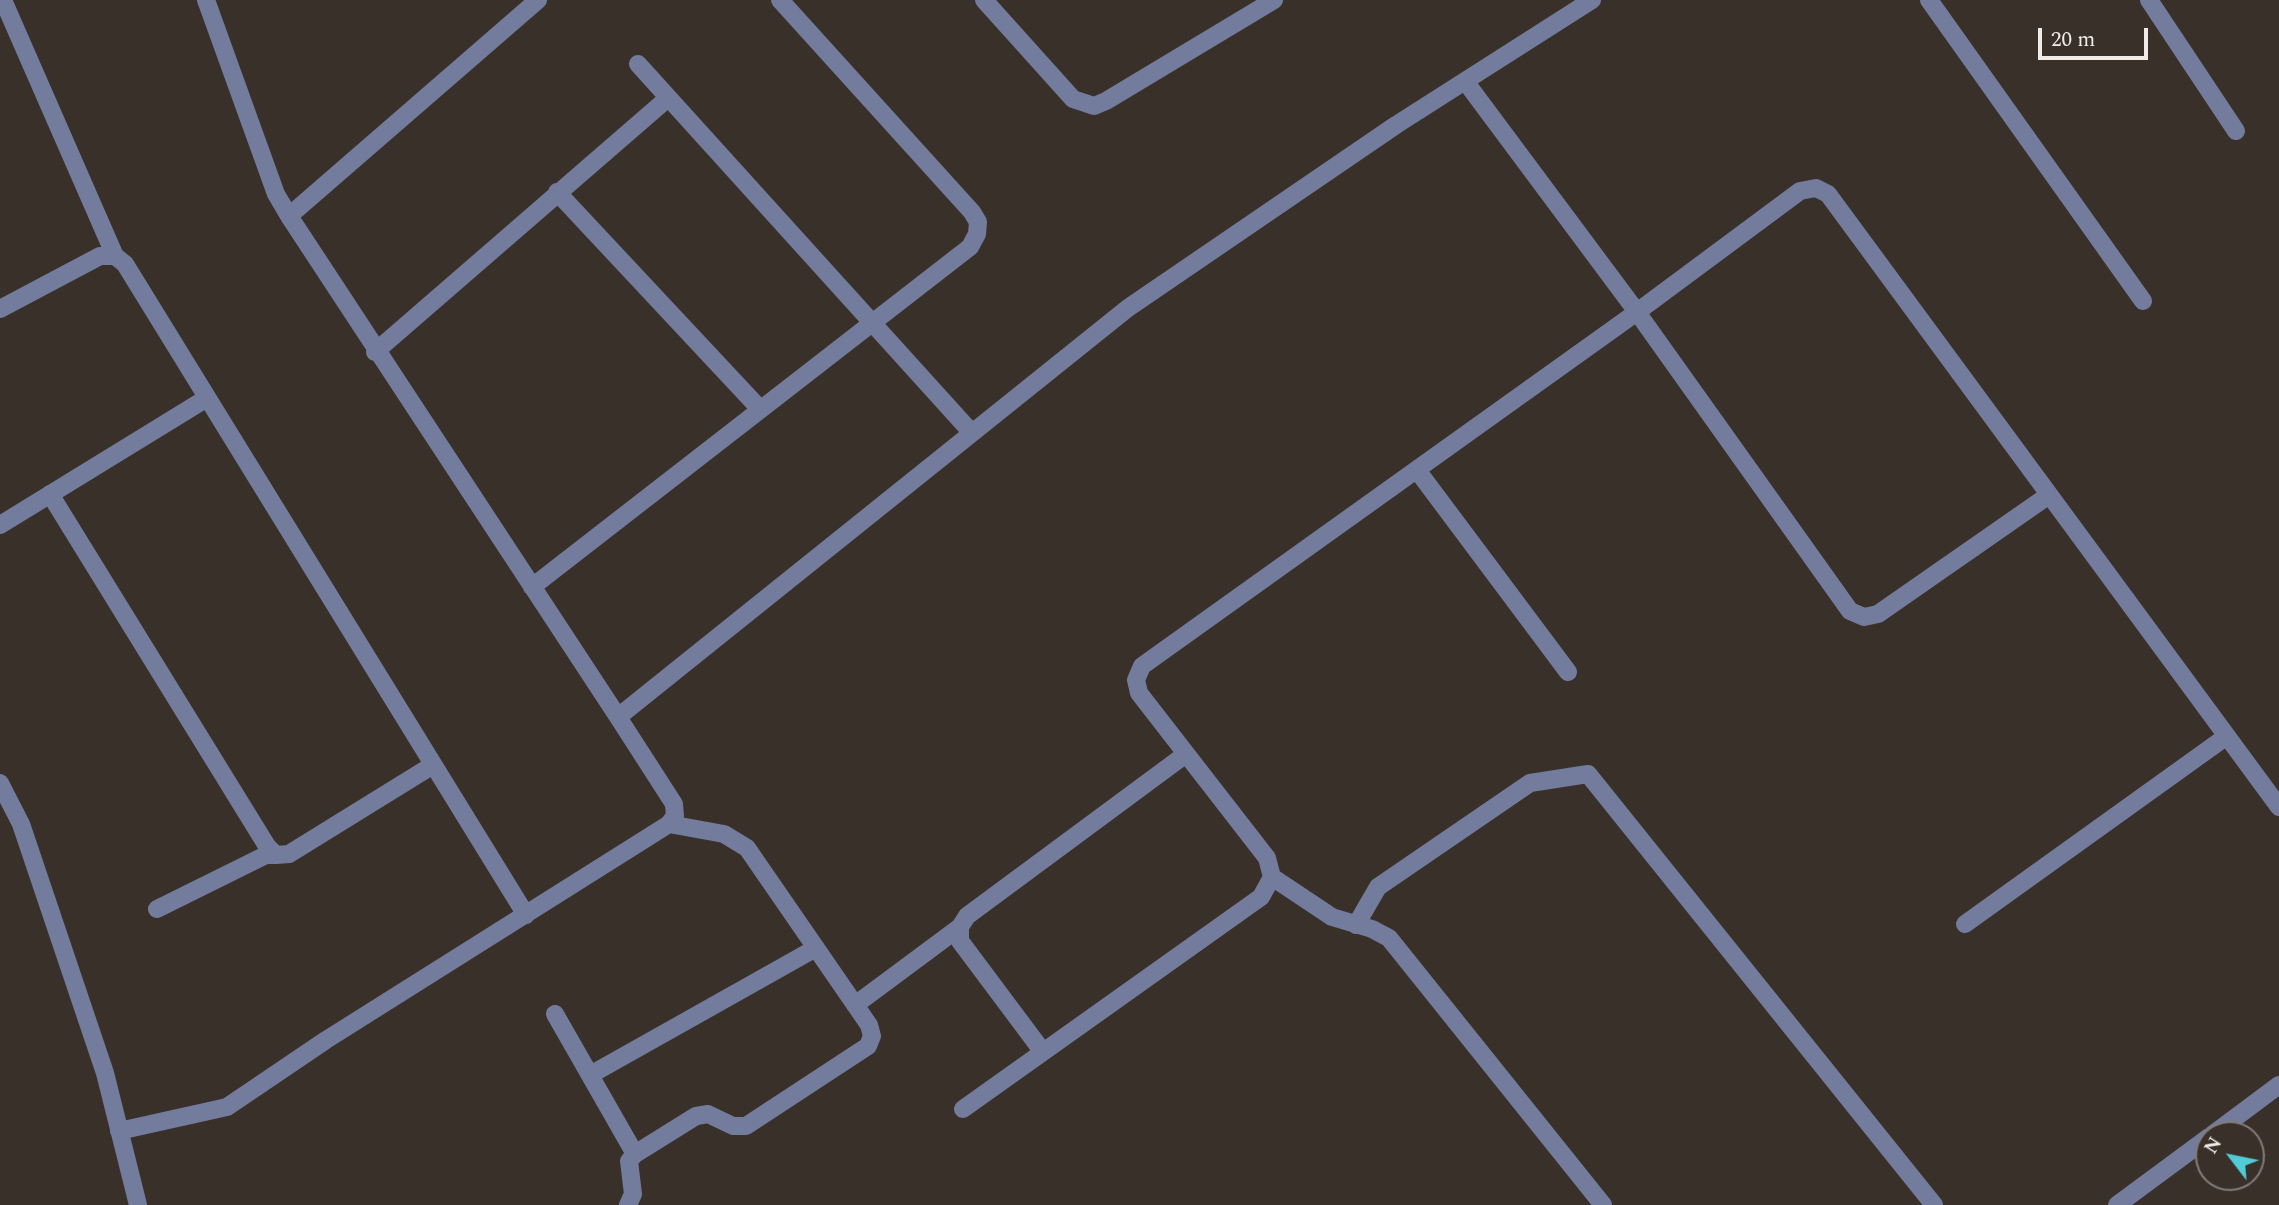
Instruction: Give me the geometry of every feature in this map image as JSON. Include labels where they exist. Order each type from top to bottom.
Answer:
[{"type":"street","points":[[3,0],[115,256],[125,264],[526,915]]},
{"type":"street","points":[[120,1131],[227,1107],[669,824],[675,816],[674,804],[376,352],[276,194],[206,0]]},
{"type":"street","points":[[289,216],[538,0]]},
{"type":"street","points":[[532,587],[970,247],[978,234],[978,222],[972,212],[780,0]]},
{"type":"street","points":[[984,0],[1073,99],[1094,106],[1106,102],[1274,0]]},
{"type":"street","points":[[618,717],[1128,308],[1465,81],[1592,0]]},
{"type":"street","points":[[1929,0],[2143,301]]},
{"type":"street","points":[[2150,0],[2236,131]]},
{"type":"street","points":[[638,64],[972,433]]},
{"type":"street","points":[[1465,81],[1637,312],[1850,611],[1864,617],[1878,614],[2049,495]]},
{"type":"street","points":[[376,352],[668,98]]},
{"type":"street","points":[[1603,1205],[1389,938],[1321,911],[1272,877],[1267,858],[1139,693],[1136,680],[1142,666],[1637,312],[1800,191],[1816,188],[1828,194],[2279,807]]},
{"type":"street","points":[[557,192],[760,410]]},
{"type":"street","points":[[0,309],[100,256],[115,256]]},
{"type":"street","points":[[0,525],[207,398]]},
{"type":"street","points":[[1417,470],[1569,672]]},
{"type":"street","points":[[50,494],[275,855]]},
{"type":"street","points":[[1965,923],[2227,736]]},
{"type":"street","points":[[855,1005],[960,927],[967,916],[1186,754]]},
{"type":"street","points":[[157,909],[266,855],[289,854],[433,765]]},
{"type":"street","points":[[1356,925],[1378,887],[1530,783],[1588,774],[1934,1205]]},
{"type":"street","points":[[0,783],[22,824],[105,1073],[138,1205]]},
{"type":"street","points":[[628,1205],[633,1194],[629,1161],[635,1154],[696,1116],[708,1114],[733,1126],[746,1126],[868,1046],[872,1036],[869,1025],[747,848],[737,839],[724,834],[669,824]]},
{"type":"street","points":[[963,1109],[1261,897],[1272,877]]},
{"type":"street","points":[[960,927],[960,941],[1042,1052]]},
{"type":"street","points":[[590,1075],[816,948]]},
{"type":"street","points":[[555,1014],[635,1154]]},
{"type":"street","points":[[2230,1121],[2279,1085]]},
{"type":"street","points":[[2117,1205],[2195,1147]]}]
